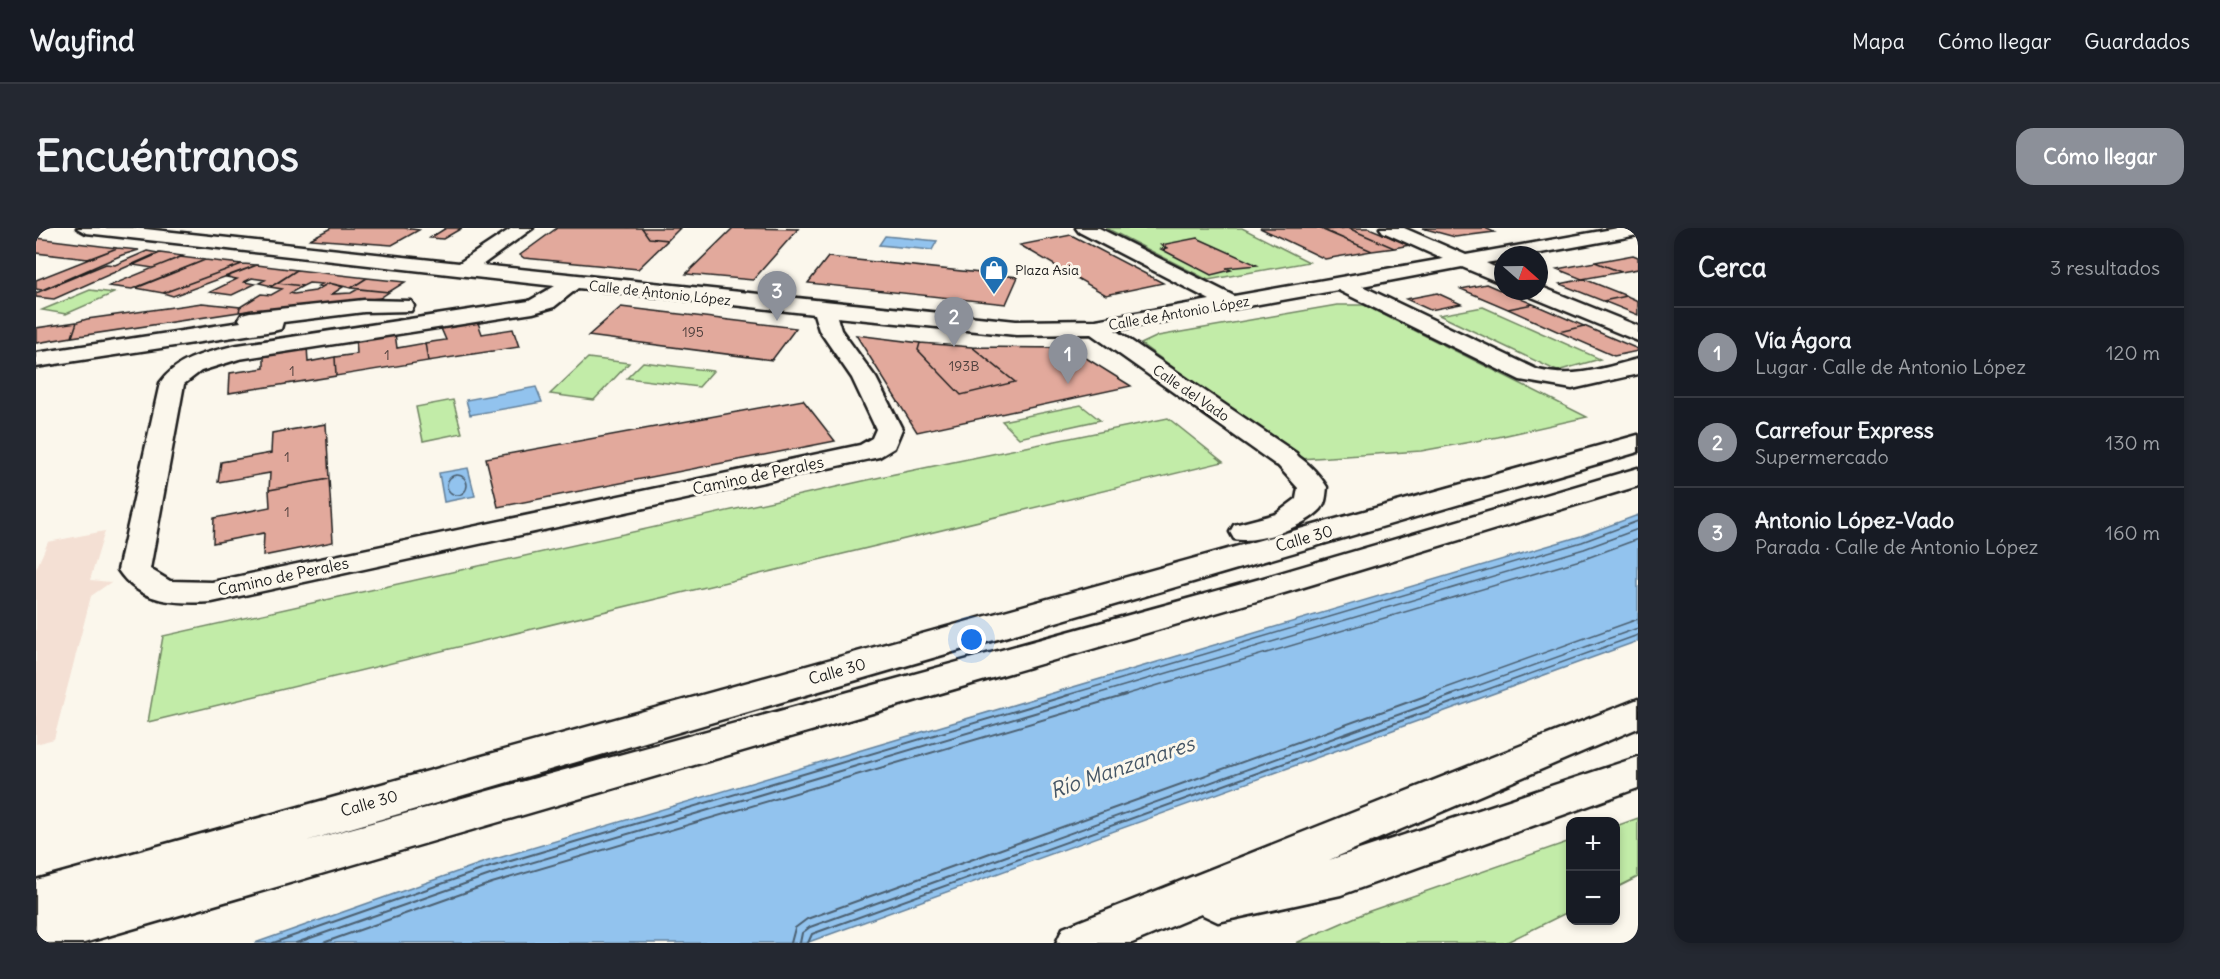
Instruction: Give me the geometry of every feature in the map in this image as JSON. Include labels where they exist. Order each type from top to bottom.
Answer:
[{"type":"main road","name":"Calle de Antonio López","points":[[86,228],[572,284],[1016,328],[1096,327],[1234,304],[1460,260],[1638,230]]},
{"type":"main road","points":[[453,270],[505,228]]},
{"type":"main road","points":[[453,270],[524,228]]},
{"type":"main road","points":[[1085,228],[1234,304]]},
{"type":"main road","points":[[1389,228],[1494,274]]},
{"type":"main road","points":[[464,292],[495,274]]},
{"type":"main road","points":[[1340,283],[1529,375],[1552,381],[1578,383],[1638,366]]},
{"type":"main road","name":"Camino de Perales","points":[[572,284],[546,302],[533,307],[238,352],[209,360],[177,376],[172,383],[134,570],[142,582],[158,590],[212,592],[869,451],[884,442],[889,429],[864,378],[830,330],[823,309]]},
{"type":"main road","points":[[1548,297],[1638,334]]},
{"type":"main road","points":[[36,360],[431,302]]},
{"type":"main road","points":[[36,351],[284,315],[364,306],[403,306]]},
{"type":"main road","name":"Calle del Vado","points":[[930,645],[1139,564],[1287,520],[1310,504],[1313,488],[1286,459],[1096,327]]},
{"type":"main road","name":"Calle 30","points":[[36,900],[225,843],[1638,443]]},
{"type":"main road","points":[[36,936],[1262,589],[1638,477]]},
{"type":"main road","points":[[1080,943],[1638,713]]},
{"type":"main road","points":[[1140,918],[1341,876],[1638,772]]},
{"type":"shaded area","points":[[105,531],[90,580],[111,582],[91,596],[54,739],[36,744],[36,569],[48,542]]},
{"type":"green space","points":[[1106,228],[1242,228],[1309,262],[1208,280]]},
{"type":"green space","points":[[90,290],[114,293],[66,314],[42,310]]},
{"type":"green space","points":[[1337,305],[1364,305],[1587,417],[1421,451],[1300,459],[1141,344],[1158,336]]},
{"type":"green space","points":[[1483,307],[1600,359],[1557,371],[1439,315]]},
{"type":"green space","points":[[588,358],[629,363],[594,400],[550,394]]},
{"type":"green space","points":[[643,362],[713,371],[699,387],[627,378]]},
{"type":"green space","points":[[453,400],[462,433],[423,441],[416,407]]},
{"type":"green space","points":[[1081,405],[1100,420],[1019,438],[1002,421]]},
{"type":"green space","points":[[1168,418],[1223,462],[148,722],[163,636],[890,475]]},
{"type":"green space","points":[[1638,818],[1638,877],[1620,886],[1620,871],[1620,825]]},
{"type":"green space","points":[[1566,842],[1566,913],[1505,943],[1296,943],[1367,912]]},
{"type":"water","points":[[885,236],[937,241],[932,250],[879,245]]},
{"type":"water","points":[[536,387],[542,402],[470,415],[466,400]]},
{"type":"water","points":[[468,468],[475,496],[444,502],[439,473]]},
{"type":"water","name":"Río Manzanares","points":[[1638,515],[1638,641],[806,943],[255,943],[485,862],[1581,536]]},
{"type":"building","points":[[331,228],[419,230],[392,245],[310,239]]},
{"type":"building","points":[[446,228],[462,228],[443,239],[430,238]]},
{"type":"building","points":[[557,228],[642,228],[649,238],[668,240],[638,269],[524,258],[520,255]]},
{"type":"building","points":[[642,228],[680,228],[668,240],[649,238]]},
{"type":"building","points":[[733,228],[798,229],[753,280],[686,274]]},
{"type":"building","points":[[1260,228],[1319,228],[1372,251],[1325,259]]},
{"type":"building","points":[[1348,228],[1394,248],[1372,251],[1323,230]]},
{"type":"building","points":[[1348,228],[1369,228],[1410,245],[1394,248]]},
{"type":"building","points":[[1422,228],[1485,228],[1494,232],[1455,237]]},
{"type":"building","points":[[1071,235],[1163,283],[1106,295],[1020,245]]},
{"type":"building","points":[[36,238],[117,248],[88,259],[36,253]]},
{"type":"building","points":[[1197,238],[1257,265],[1226,268],[1231,270],[1211,275],[1161,249],[1167,248],[1161,245]]},
{"type":"building","points":[[117,248],[139,250],[122,255],[42,290],[36,289],[36,280]]},
{"type":"building","points":[[147,251],[158,253],[54,299],[36,297],[36,293],[106,264],[115,265]]},
{"type":"building","points":[[160,253],[183,256],[153,268],[133,265]]},
{"type":"building","points":[[1633,255],[1638,257],[1638,269],[1621,272],[1595,262]]},
{"type":"building","points":[[180,257],[205,260],[132,289],[109,286]]},
{"type":"building","points":[[828,257],[1018,277],[1006,304],[808,283]]},
{"type":"building","points":[[205,260],[242,264],[163,293],[136,288]]},
{"type":"building","points":[[1595,262],[1621,272],[1582,279],[1557,269]]},
{"type":"building","points":[[242,264],[257,265],[173,296],[163,293]]},
{"type":"building","points":[[257,265],[297,270],[272,286],[259,283],[265,280],[252,278],[244,282],[255,284],[232,295],[210,292],[237,279],[226,277]]},
{"type":"building","points":[[297,270],[367,278],[351,288],[329,283],[322,287],[318,286],[322,284],[309,283],[303,286],[277,283]]},
{"type":"building","points":[[367,278],[405,282],[389,292],[351,288]]},
{"type":"building","points":[[1584,279],[1627,296],[1603,301],[1560,284]]},
{"type":"building","points":[[277,283],[303,286],[290,293],[294,294],[315,291],[329,283],[343,287],[332,294],[351,293],[358,289],[389,292],[380,298],[239,312],[240,307],[261,294],[271,295],[282,289],[270,287]]},
{"type":"building","points":[[1486,284],[1494,287],[1494,300],[1524,300],[1533,304],[1508,309],[1461,289]]},
{"type":"building","points":[[1437,293],[1461,304],[1430,310],[1406,299]]},
{"type":"building","points":[[1627,296],[1638,301],[1638,315],[1603,301]]},
{"type":"building","points":[[202,303],[240,307],[239,312],[72,337],[77,322],[87,319]]},
{"type":"building","points":[[1533,304],[1584,326],[1559,332],[1508,309]]},
{"type":"building","points":[[621,307],[796,328],[772,360],[588,336]]},
{"type":"building","points":[[477,320],[482,334],[513,329],[519,347],[428,361],[425,343],[446,340],[440,326]]},
{"type":"building","points":[[77,322],[72,337],[36,343],[36,328]]},
{"type":"building","points":[[1584,326],[1638,349],[1638,351],[1614,356],[1559,332]]},
{"type":"building","points":[[395,333],[397,348],[425,343],[428,361],[336,376],[335,357],[357,354],[356,338]]},
{"type":"building","points":[[856,335],[920,343],[918,350],[961,395],[1015,382],[972,347],[1070,348],[1131,386],[917,432]]},
{"type":"building","points":[[920,343],[972,347],[1015,382],[961,395],[918,350]]},
{"type":"building","points":[[307,346],[308,362],[335,357],[336,376],[229,393],[230,373],[264,368],[264,353]]},
{"type":"building","points":[[803,400],[835,441],[498,507],[486,458]]},
{"type":"building","points":[[326,424],[329,479],[269,490],[270,473],[218,482],[221,462],[271,453],[272,433]]},
{"type":"building","points":[[329,479],[333,542],[263,556],[264,533],[213,543],[214,518],[270,507],[269,490]]},
{"type":"place","name":"Plaza Asia","points":[[994,296]]},
{"type":"place","name":"Antonio López-Vado","points":[[777,321]]},
{"type":"place","name":"Carrefour Express","points":[[954,347]]},
{"type":"place","name":"Vía Ágora","points":[[1068,384]]}]
